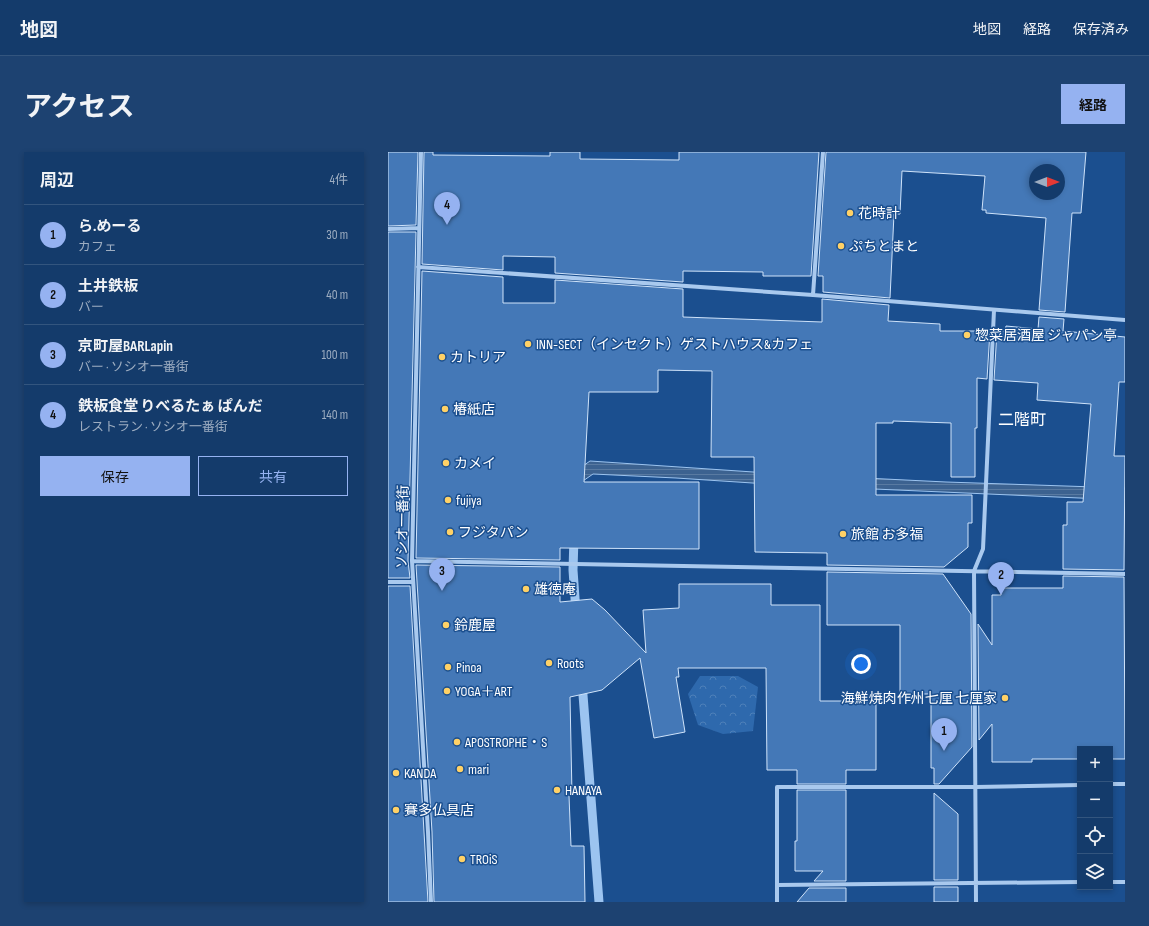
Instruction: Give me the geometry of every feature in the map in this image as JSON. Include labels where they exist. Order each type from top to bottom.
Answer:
[{"type":"street","name":"ソシオ一番街","points":[[420,152],[412,582],[431,902]]},
{"type":"street","points":[[813,295],[823,152]]},
{"type":"street","points":[[388,229],[419,228]]},
{"type":"street","points":[[418,267],[813,295],[1125,320]]},
{"type":"street","points":[[976,902],[974,571],[983,549],[994,310]]},
{"type":"street","points":[[412,561],[1125,574]]},
{"type":"street","points":[[388,582],[412,582]]},
{"type":"street","points":[[1113,784],[1125,784]]},
{"type":"street","points":[[777,902],[777,787],[976,787],[1077,785]]},
{"type":"street","points":[[777,885],[1077,882]]},
{"type":"street","points":[[1113,882],[1125,882]]},
{"type":"green space","points":[[700,676],[738,676],[758,687],[753,731],[723,734],[698,725],[688,694]]},
{"type":"shaded area","points":[[590,461],[783,474],[946,482],[1125,488],[1125,500],[783,485],[593,474],[580,483],[573,473]]},
{"type":"building","points":[[388,152],[418,152],[416,225],[388,226]]},
{"type":"building","points":[[424,152],[433,152],[433,155],[550,156],[550,152],[580,152],[580,159],[679,160],[679,152],[819,152],[811,276],[763,276],[763,272],[683,271],[683,282],[555,273],[555,257],[503,256],[503,270],[422,264]]},
{"type":"building","points":[[826,152],[1086,152],[1081,213],[1072,213],[1065,312],[1039,310],[1046,218],[986,213],[986,210],[982,210],[985,176],[902,171],[900,214],[894,214],[890,298],[823,292],[823,276],[818,276]]},
{"type":"building","points":[[388,232],[416,232],[408,561],[410,578],[388,578]]},
{"type":"building","points":[[422,271],[503,277],[503,303],[555,303],[555,280],[683,289],[683,317],[822,322],[822,299],[889,305],[888,321],[940,324],[940,331],[990,331],[987,379],[977,378],[975,477],[951,477],[951,423],[893,421],[893,423],[876,423],[876,495],[972,495],[972,523],[968,523],[968,547],[944,567],[827,565],[827,553],[755,552],[754,457],[711,457],[712,371],[658,370],[658,392],[589,392],[584,482],[699,482],[699,549],[560,548],[560,560],[416,558]]},
{"type":"building","points":[[1039,317],[1064,319],[1063,331],[1125,337],[1125,382],[1119,382],[1114,456],[1125,456],[1124,570],[1063,569],[1063,525],[1067,525],[1067,502],[1083,502],[1091,404],[1037,400],[1038,383],[994,380],[997,331],[1005,331],[1006,326],[1038,329]]},
{"type":"building","points":[[416,565],[560,567],[560,602],[592,599],[605,610],[646,653],[643,610],[679,608],[679,584],[771,584],[771,605],[820,605],[820,701],[876,701],[876,770],[846,770],[846,784],[797,784],[797,770],[767,770],[766,668],[678,668],[679,677],[676,677],[685,732],[654,738],[640,658],[602,690],[570,697],[572,795],[569,796],[571,846],[584,846],[585,902],[434,902],[432,832]]},
{"type":"building","points":[[827,572],[943,574],[971,614],[972,747],[939,784],[934,784],[934,768],[931,768],[931,694],[900,694],[900,625],[827,625]]},
{"type":"building","points":[[1063,576],[1124,577],[1125,759],[1113,759],[1113,746],[1077,746],[1077,759],[1032,759],[1032,762],[992,762],[992,724],[979,740],[978,624],[992,645],[992,595],[1001,595],[1001,588],[1063,588]]},
{"type":"building","points":[[388,586],[410,586],[428,902],[388,902]]},
{"type":"building","points":[[797,790],[846,790],[846,881],[814,881],[823,871],[795,871],[795,841],[797,841]]},
{"type":"building","points":[[934,793],[958,814],[958,880],[934,880]]},
{"type":"building","points":[[934,887],[958,887],[958,902],[934,902]]},
{"type":"building","points":[[809,888],[846,888],[846,902],[797,902]]},
{"type":"waterway","points":[[574,537],[573,570],[576,612]]},
{"type":"waterway","points":[[582,682],[599,902]]},
{"type":"place","name":"花時計","points":[[850,213]]},
{"type":"place","name":"鉄板食堂 りべるたぁ ぱんだ","points":[[447,225]]},
{"type":"place","name":"ぷちとまと","points":[[841,246]]},
{"type":"place","name":"惣菜居酒屋 ジャパン亭","points":[[967,335]]},
{"type":"place","name":"INN-SECT（インセクト）ゲストハウス&カフェ","points":[[528,344]]},
{"type":"place","name":"カトリア","points":[[442,357]]},
{"type":"place","name":"椿紙店","points":[[445,409]]},
{"type":"place","name":"カメイ","points":[[446,463]]},
{"type":"place","name":"fujiya","points":[[448,500]]},
{"type":"place","name":"フジタパン","points":[[450,532]]},
{"type":"place","name":"旅館 お多福","points":[[843,534]]},
{"type":"place","name":"雄徳庵","points":[[526,589]]},
{"type":"place","name":"京町屋BARLapin","points":[[442,591]]},
{"type":"place","name":"土井鉄板","points":[[1001,595]]},
{"type":"place","name":"鈴鹿屋","points":[[446,625]]},
{"type":"place","name":"Roots","points":[[549,663]]},
{"type":"place","name":"Pinoa","points":[[448,667]]},
{"type":"place","name":"YOGA＋ART","points":[[447,691]]},
{"type":"place","name":"海鮮焼肉作州七厘 七厘家","points":[[1005,698]]},
{"type":"place","name":"APOSTROPHE・S","points":[[457,742]]},
{"type":"place","name":"ら.めーる","points":[[944,751]]},
{"type":"place","name":"mari","points":[[460,769]]},
{"type":"place","name":"KANDA","points":[[396,773]]},
{"type":"place","name":"HANAYA","points":[[557,790]]},
{"type":"place","name":"賽多仏具店","points":[[396,810]]},
{"type":"place","name":"TROiS","points":[[462,859]]},
{"type":"district","name":"二階町","points":[[1022,419]]}]
